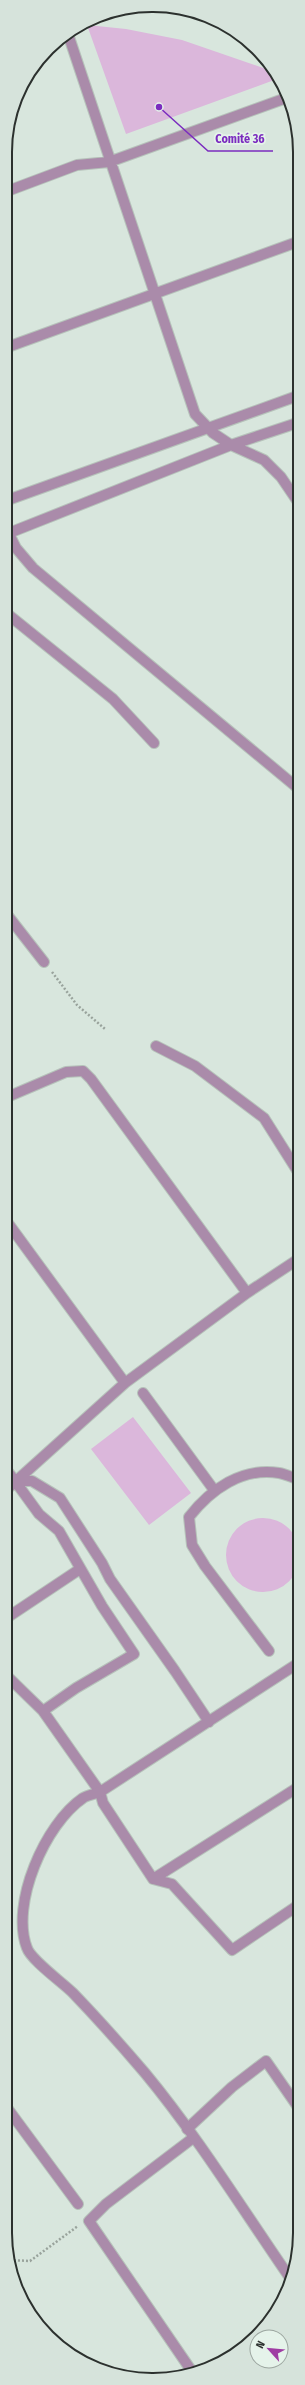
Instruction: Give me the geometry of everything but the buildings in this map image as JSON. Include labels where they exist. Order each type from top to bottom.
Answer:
[{"type":"street","points":[[70,39],[109,162],[195,414],[208,428],[230,445],[264,460],[281,477],[293,495]]},
{"type":"street","points":[[12,189],[77,165],[109,162],[282,99]]},
{"type":"street","points":[[12,345],[293,243]]},
{"type":"street","points":[[12,498],[293,398]]},
{"type":"street","points":[[12,528],[230,445],[293,424]]},
{"type":"street","points":[[12,540],[16,548],[34,568],[234,733],[293,784]]},
{"type":"street","points":[[12,618],[114,699],[154,743]]},
{"type":"street","points":[[12,921],[44,962]]},
{"type":"street","points":[[156,1046],[195,1066],[264,1118],[293,1164]]},
{"type":"street","points":[[12,1095],[66,1072],[83,1071],[91,1078],[248,1293]]},
{"type":"street","points":[[12,1229],[125,1383]]},
{"type":"street","points":[[12,1484],[125,1383],[248,1293],[293,1263]]},
{"type":"street","points":[[144,1393],[214,1490]]},
{"type":"street","points":[[269,1651],[205,1566],[192,1545],[189,1517],[214,1490],[253,1473],[279,1473],[293,1478]]},
{"type":"street","points":[[12,1477],[39,1514],[59,1531],[80,1569],[134,1654],[76,1688],[43,1711]]},
{"type":"street","points":[[15,1481],[32,1481],[60,1498],[102,1563],[110,1579],[183,1682],[209,1722]]},
{"type":"street","points":[[12,1614],[80,1569]]},
{"type":"street","points":[[287,2274],[194,2138],[145,2074],[73,1994],[27,1950],[22,1928],[24,1906],[31,1877],[41,1850],[57,1823],[83,1798],[100,1792],[293,1667]]},
{"type":"street","points":[[12,1681],[43,1711],[100,1792],[103,1803],[153,1879],[172,1884],[232,1950],[293,1909]]},
{"type":"street","points":[[153,1879],[293,1790]]},
{"type":"street","points":[[187,2129],[232,2087],[266,2061],[293,2100]]},
{"type":"street","points":[[12,2114],[78,2204]]},
{"type":"street","points":[[190,2368],[89,2221],[106,2204],[194,2138]]},
{"type":"path","points":[[44,962],[77,1005],[104,1029]]},
{"type":"path","points":[[15,2260],[30,2261],[78,2226],[89,2221]]},
{"type":"shaded area","points":[[90,26],[126,29],[182,40],[265,69],[273,80],[126,134],[88,27]]},
{"type":"shaded area","points":[[133,1417],[191,1493],[149,1525],[91,1449]]},
{"type":"shaded area","points":[[256,1518],[270,1518],[277,1520],[290,1528],[293,1532],[293,1578],[290,1582],[277,1590],[270,1592],[256,1592],[249,1590],[236,1582],[228,1569],[226,1562],[226,1548],[228,1541],[236,1528],[249,1520]]},
{"type":"place","name":"Comité 36","points":[[159,107]]}]
